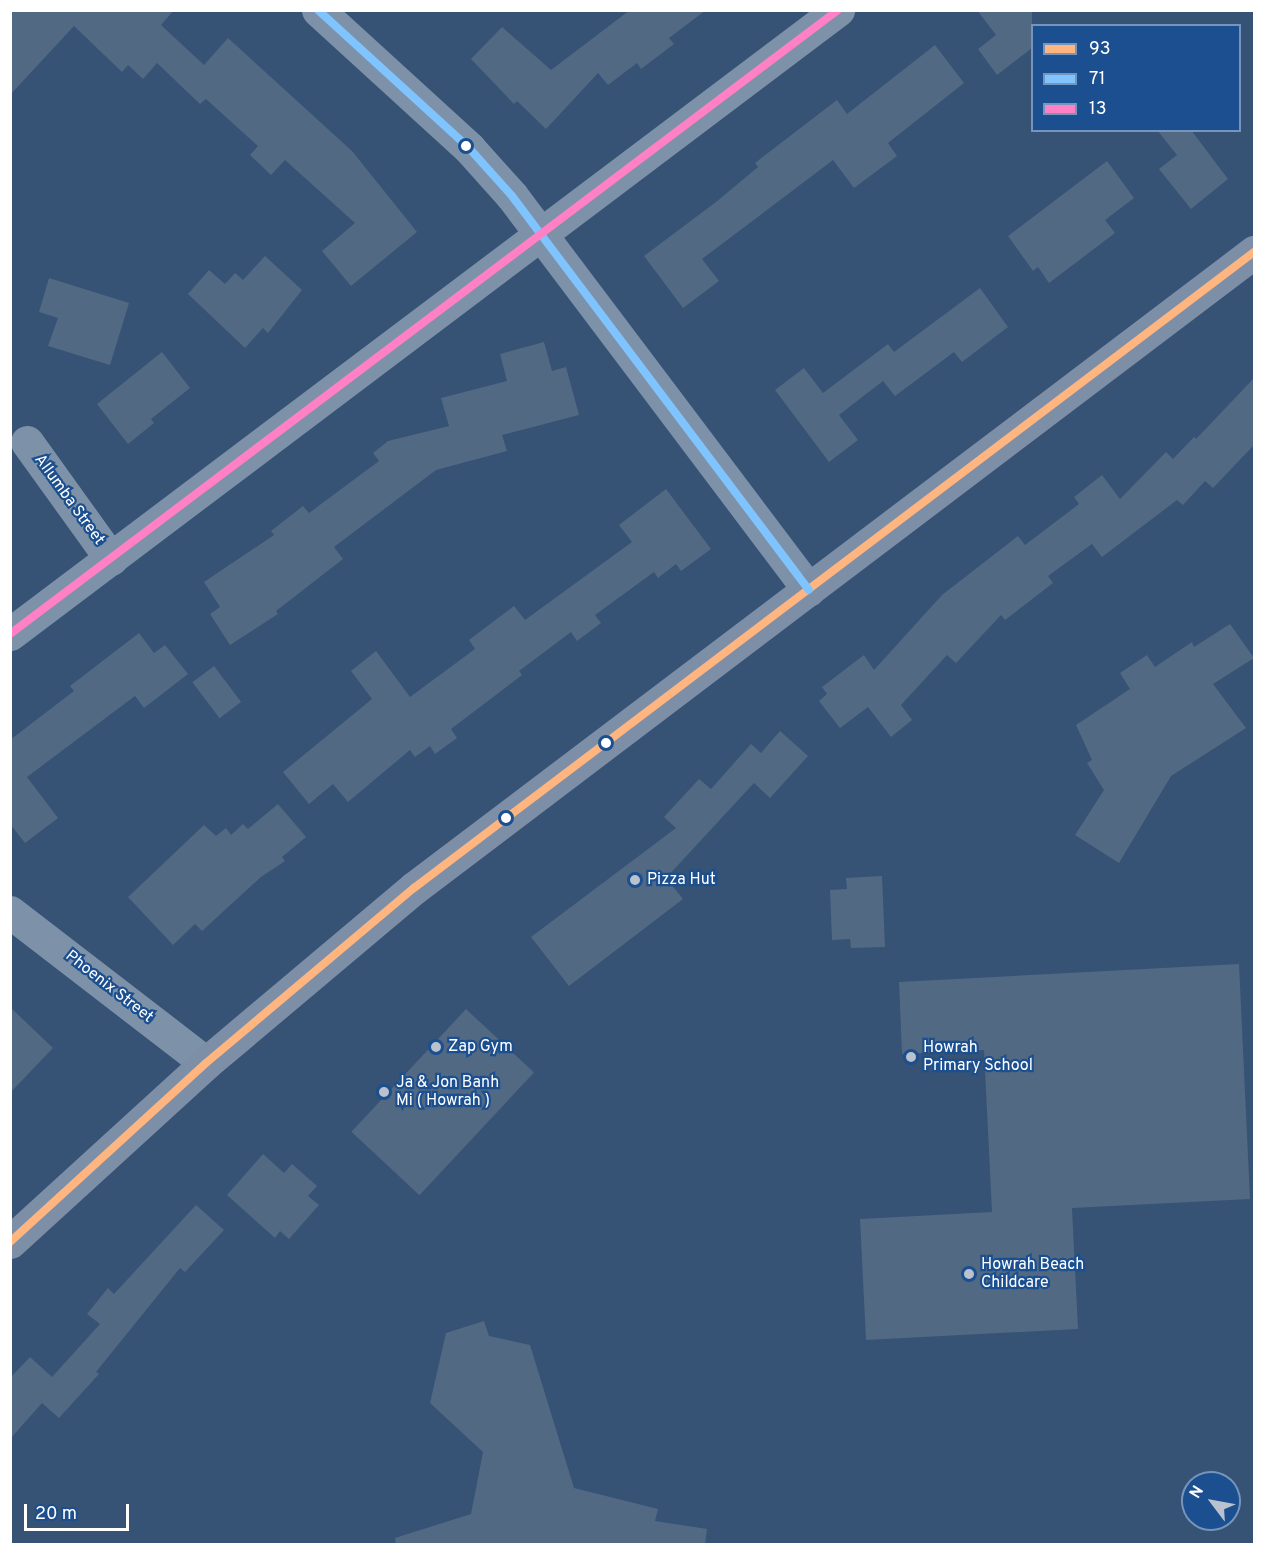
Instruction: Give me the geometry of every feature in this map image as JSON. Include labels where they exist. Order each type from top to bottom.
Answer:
[{"type":"main road","points":[[10,1242],[206,1064],[414,888],[1254,252]]},
{"type":"street","points":[[318,10],[469,148],[542,233],[809,590]]},
{"type":"street","name":"Allumba Street","points":[[10,634],[838,10]]},
{"type":"street","name":"Allumba Street","points":[[27,442],[111,559]]},
{"type":"street","name":"Phoenix Street","points":[[10,912],[206,1064]]},
{"type":"building","points":[[10,10],[174,10],[161,25],[204,65],[228,38],[352,151],[417,232],[351,286],[322,251],[355,223],[285,160],[271,175],[250,155],[258,146],[206,99],[200,104],[157,63],[143,79],[128,65],[122,72],[74,26],[10,95]]},
{"type":"building","points":[[630,10],[706,10],[669,38],[674,44],[641,69],[637,63],[608,85],[598,73],[546,129],[517,101],[514,104],[471,59],[502,27],[551,70]]},
{"type":"building","points":[[977,10],[1032,10],[1031,49],[997,75],[978,49],[996,35]]},
{"type":"building","points":[[935,45],[964,83],[888,143],[897,156],[854,188],[833,160],[702,259],[719,281],[683,308],[644,256],[716,202],[758,167],[755,163],[837,100],[847,114]]},
{"type":"building","points":[[1159,132],[1193,132],[1228,179],[1191,209],[1159,169],[1177,155]]},
{"type":"building","points":[[1107,161],[1134,198],[1105,220],[1115,233],[1049,283],[1038,267],[1033,271],[1008,236]]},
{"type":"building","points":[[265,256],[302,290],[268,333],[263,328],[245,348],[188,294],[209,270],[225,284],[235,273],[243,280]]},
{"type":"building","points":[[49,278],[129,303],[110,365],[48,346],[58,318],[39,312]]},
{"type":"building","points":[[980,288],[1008,327],[962,362],[954,352],[895,396],[883,381],[839,415],[858,440],[829,462],[775,390],[804,368],[823,393],[888,344],[894,352]]},
{"type":"building","points":[[544,342],[552,371],[566,367],[579,415],[502,435],[507,451],[436,470],[334,547],[343,559],[276,611],[278,614],[230,645],[210,614],[220,607],[204,582],[274,535],[271,531],[303,506],[309,513],[379,461],[373,453],[388,441],[449,426],[441,398],[507,381],[500,354]]},
{"type":"building","points":[[162,352],[190,388],[151,419],[154,423],[128,444],[97,404]]},
{"type":"building","points":[[1254,378],[1254,445],[1213,488],[1205,481],[1183,505],[1177,500],[1102,557],[1092,544],[1048,576],[1053,583],[1005,620],[1001,615],[956,663],[947,655],[901,705],[912,720],[891,737],[868,707],[840,728],[819,701],[827,694],[822,687],[864,655],[874,670],[942,595],[1018,536],[1025,545],[1079,504],[1074,497],[1102,475],[1120,499],[1166,452],[1173,459],[1194,437],[1196,439]]},
{"type":"building","points":[[666,489],[711,549],[681,571],[676,564],[658,578],[654,572],[595,615],[601,623],[577,641],[571,632],[519,671],[522,675],[451,729],[457,738],[435,754],[430,746],[415,757],[410,750],[348,802],[333,784],[309,804],[283,772],[372,699],[351,671],[376,651],[410,697],[475,649],[469,640],[514,606],[525,620],[632,542],[619,525]]},
{"type":"building","points":[[1230,624],[1254,658],[1213,684],[1246,728],[1171,776],[1119,863],[1075,835],[1104,790],[1087,763],[1092,760],[1076,725],[1130,689],[1120,673],[1147,655],[1155,667],[1192,642],[1194,647]]},
{"type":"building","points":[[139,633],[154,653],[165,645],[188,674],[144,708],[135,696],[27,777],[58,818],[25,843],[10,824],[10,740],[74,691],[70,686]]},
{"type":"building","points":[[214,666],[241,702],[220,718],[192,682]]},
{"type":"building","points":[[780,731],[808,756],[770,798],[754,783],[666,878],[683,899],[569,986],[531,937],[676,828],[664,817],[699,779],[711,789],[751,744],[761,753]]},
{"type":"building","points":[[278,804],[306,837],[282,857],[285,861],[261,877],[202,931],[195,924],[173,945],[128,897],[204,825],[216,836],[226,828],[231,835],[243,824],[248,829]]},
{"type":"building","points":[[882,876],[885,947],[851,948],[850,939],[832,940],[830,890],[847,889],[846,878]]},
{"type":"building","name":"Howrah Primary School","points":[[1239,964],[1250,1199],[1072,1208],[1078,1329],[866,1340],[860,1219],[992,1212],[984,1050],[902,1054],[899,982]]},
{"type":"building","points":[[10,1007],[53,1048],[10,1093]]},
{"type":"building","points":[[466,1009],[534,1072],[419,1195],[351,1132]]},
{"type":"building","points":[[263,1154],[284,1173],[292,1164],[317,1186],[308,1196],[319,1205],[289,1239],[280,1231],[275,1238],[227,1195]]},
{"type":"building","points":[[196,1205],[224,1230],[185,1272],[180,1268],[96,1372],[99,1374],[59,1418],[42,1403],[10,1439],[10,1378],[30,1357],[52,1377],[100,1324],[87,1314],[108,1288],[114,1294]]},
{"type":"building","points":[[484,1321],[489,1336],[530,1345],[574,1488],[658,1509],[655,1521],[707,1529],[705,1545],[396,1545],[395,1538],[471,1514],[483,1452],[430,1403],[446,1333]]},
{"type":"transit line","name":"71","points":[[318,10],[469,148],[512,196],[809,590]]},
{"type":"transit line","name":"13","points":[[10,634],[838,10]]},
{"type":"transit line","name":"93","points":[[10,1242],[206,1063],[414,888],[1254,252]]},
{"type":"place","name":"Pizza Hut","points":[[635,880]]},
{"type":"place","name":"Zap Gym","points":[[436,1047]]},
{"type":"place","name":"Howrah Primary School","points":[[911,1057]]},
{"type":"place","name":"Ja & Jon Banh Mi ( Howrah )","points":[[384,1092]]},
{"type":"place","name":"Howrah Beach Childcare","points":[[969,1274]]}]
